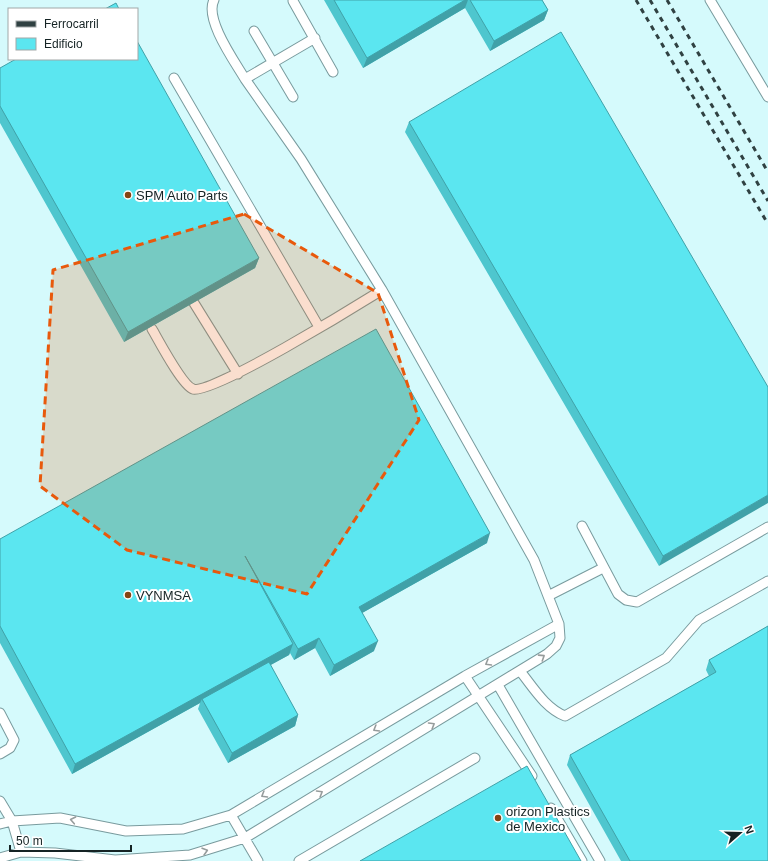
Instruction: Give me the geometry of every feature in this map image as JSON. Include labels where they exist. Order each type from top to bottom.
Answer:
[{"type":"lane","points":[[0,858],[21,852],[57,857],[115,860],[190,855],[245,838],[547,654],[556,646],[560,638],[559,624],[534,560],[382,290],[301,159],[245,79],[215,26],[212,4],[214,0]]},
{"type":"lane","points":[[710,0],[768,98]]},
{"type":"lane","points":[[292,1],[315,38],[333,72]]},
{"type":"lane","points":[[254,31],[272,64],[293,97]]},
{"type":"lane","points":[[245,79],[315,38]]},
{"type":"lane","points":[[174,78],[319,327]]},
{"type":"lane","points":[[152,329],[184,383],[193,390],[203,390],[238,374],[382,290]]},
{"type":"lane","points":[[194,303],[238,374]]},
{"type":"lane","points":[[582,526],[618,594],[626,600],[636,602],[768,527]]},
{"type":"lane","points":[[548,596],[603,568]]},
{"type":"lane","points":[[520,671],[547,704],[557,713],[565,716],[666,658],[699,620],[768,581]]},
{"type":"lane","points":[[0,824],[12,821],[60,818],[126,831],[183,829],[231,815],[465,676],[559,624]]},
{"type":"lane","points":[[465,676],[538,786]]},
{"type":"lane","points":[[498,685],[600,861]]},
{"type":"lane","points":[[0,712],[14,740],[10,748],[0,754]]},
{"type":"lane","points":[[299,861],[476,758]]},
{"type":"lane","points":[[546,799],[582,861]]},
{"type":"lane","points":[[0,801],[12,821],[21,852]]},
{"type":"lane","points":[[231,815],[258,861]]},
{"type":"highlighted area","points":[[244,214],[378,293],[419,420],[307,594],[127,550],[40,486],[53,270]]},
{"type":"building","points":[[334,0],[465,0],[367,58]]},
{"type":"building","points":[[470,0],[542,0],[548,10],[494,41]]},
{"type":"building","points":[[116,3],[118,8],[107,8]]},
{"type":"building","points":[[561,32],[768,387],[768,495],[663,556],[409,122]]},
{"type":"building","name":"SPM Auto Parts","points":[[138,43],[259,258],[128,332],[0,106],[0,68],[14,60],[138,60]]},
{"type":"building","points":[[376,329],[490,533],[359,607],[378,641],[334,665],[319,638],[298,649],[245,556],[293,644],[75,764],[0,626],[0,539]]},
{"type":"building","points":[[768,626],[768,861],[630,861],[570,755],[716,672],[709,660]]},
{"type":"building","points":[[269,662],[298,715],[232,753],[202,699]]},
{"type":"building","name":"orizon Plastics de Mexico","points":[[527,766],[581,861],[360,861]]},
{"type":"railway","points":[[636,0],[768,224]]},
{"type":"railway","points":[[650,0],[768,201]]},
{"type":"railway","points":[[667,0],[768,172]]},
{"type":"place","name":"SPM Auto Parts","points":[[128,195]]},
{"type":"place","name":"VYNMSA","points":[[128,595]]},
{"type":"place","name":"orizon Plastics de Mexico","points":[[498,818]]}]
